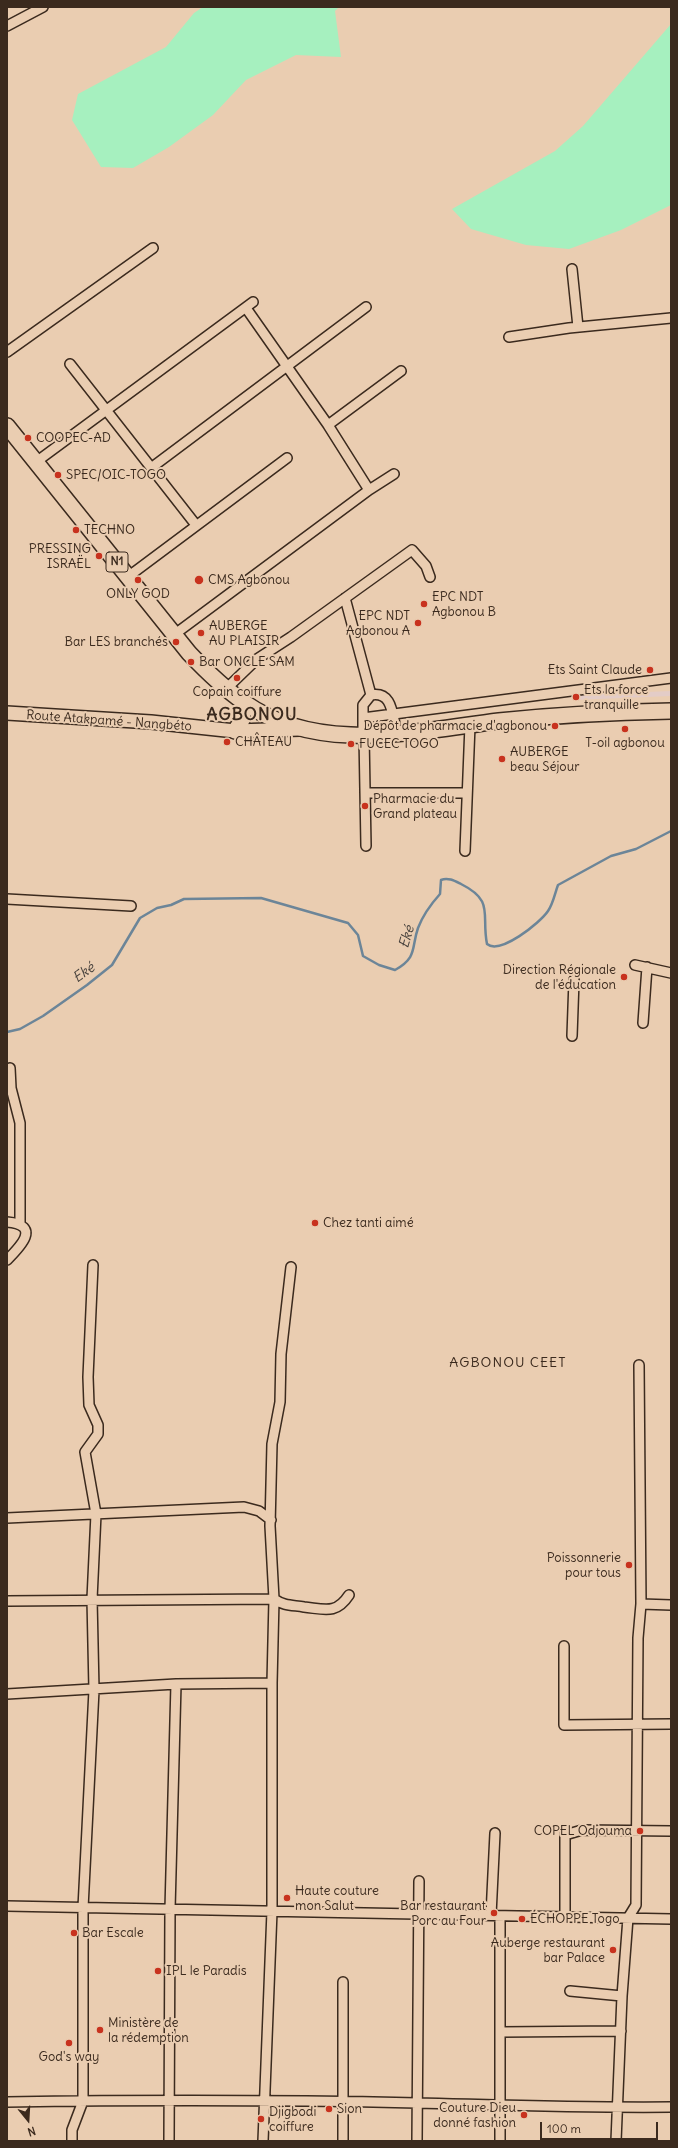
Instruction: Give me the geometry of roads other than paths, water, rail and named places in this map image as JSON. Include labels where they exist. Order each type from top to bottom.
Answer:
[{"type":"highway","name":"N1","points":[[7,426],[204,669],[235,695],[278,720],[308,729],[364,728],[394,721],[412,731]]},
{"type":"highway","name":"N1","points":[[235,695],[244,696],[297,720],[333,728],[364,728],[396,734],[570,714],[671,711]]},
{"type":"highway","points":[[235,695],[242,720],[235,731]]},
{"type":"main road","name":"Route Atakpamé - Nangbéto","points":[[7,713],[151,722],[235,731],[308,729]]},
{"type":"street","points":[[7,26],[43,7]]},
{"type":"street","points":[[7,352],[153,248]]},
{"type":"street","points":[[572,269],[578,327]]},
{"type":"street","points":[[36,462],[249,305],[287,366],[328,425],[369,490]]},
{"type":"street","points":[[151,468],[366,307]]},
{"type":"street","points":[[509,337],[578,327],[671,318]]},
{"type":"street","points":[[70,364],[196,525]]},
{"type":"street","points":[[328,425],[401,371]]},
{"type":"street","points":[[129,576],[287,458]]},
{"type":"street","points":[[175,634],[369,490],[394,474]]},
{"type":"street","points":[[235,695],[257,659],[412,550],[426,566],[430,577]]},
{"type":"street","points":[[345,598],[371,695]]},
{"type":"street","points":[[366,846],[363,705],[371,695],[381,694],[386,698],[394,721],[671,678]]},
{"type":"street","points":[[464,851],[470,725]]},
{"type":"street","points":[[365,793],[466,793]]},
{"type":"street","points":[[7,899],[131,906]]},
{"type":"street","points":[[635,964],[671,973]]},
{"type":"street","points":[[643,1023],[646,967]]},
{"type":"street","points":[[572,1036],[574,980]]},
{"type":"street","points":[[10,1068],[11,1088],[20,1123],[20,1223]]},
{"type":"street","points":[[7,1222],[20,1225],[24,1228],[26,1236],[23,1244],[7,1260]]},
{"type":"street","points":[[72,2141],[72,2130],[83,2101],[83,1908],[94,1690],[92,1599],[96,1514],[85,1452],[98,1434],[98,1425],[89,1405],[88,1377],[93,1265]]},
{"type":"street","points":[[263,2141],[272,1911],[272,1683],[274,1599],[271,1520],[272,1444],[280,1402],[281,1354],[291,1267]]},
{"type":"street","points":[[616,2141],[622,1996],[628,1918],[636,1904],[638,1638],[641,1604],[639,1365]]},
{"type":"street","points":[[7,1518],[244,1507],[259,1511],[271,1520]]},
{"type":"street","points":[[7,1601],[92,1599],[274,1599],[284,1605],[309,1607],[320,1611],[335,1609],[343,1604],[350,1595]]},
{"type":"street","points":[[641,1604],[671,1606]]},
{"type":"street","points":[[564,1646],[564,1725],[671,1724]]},
{"type":"street","points":[[7,1694],[176,1684],[272,1683]]},
{"type":"street","points":[[169,2141],[170,1909],[176,1684]]},
{"type":"street","points":[[565,1917],[565,1833],[582,1830],[671,1831]]},
{"type":"street","points":[[495,1833],[496,1916],[501,2032],[500,2141]]},
{"type":"street","points":[[417,2141],[419,1881]]},
{"type":"street","points":[[7,1906],[671,1919]]},
{"type":"street","points":[[343,1982],[345,2103],[343,2141]]},
{"type":"street","points":[[570,1991],[622,1996]]},
{"type":"street","points":[[501,2032],[621,2031]]},
{"type":"street","points":[[7,2102],[169,2100],[418,2103],[500,2106],[671,2107]]},
{"type":"waterway","name":"Eké","points":[[7,1032],[20,1029],[43,1016],[87,985],[112,965],[140,918],[157,908],[171,905],[184,899],[261,898],[348,923],[358,935],[363,956],[379,965],[395,970],[411,956],[420,923],[433,902],[440,894],[441,880],[449,879],[472,890],[479,896],[483,903],[487,944],[493,946],[501,945],[510,942],[529,930],[544,916],[551,905],[558,885],[611,856],[636,849],[671,831]]},
{"type":"place","name":"COOPEC-AD","points":[[28,438]]},
{"type":"place","name":"SPEC/OIC-TOGO","points":[[58,475]]},
{"type":"place","name":"TECHNO","points":[[76,530]]},
{"type":"place","name":"PRESSING ISRAËL","points":[[99,556]]},
{"type":"place","name":"ONLY GOD","points":[[138,580]]},
{"type":"place","name":"CMS Agbonou","points":[[199,580]]},
{"type":"place","name":"EPC NDT Agbonou B","points":[[424,604]]},
{"type":"place","name":"EPC NDT Agbonou A","points":[[418,623]]},
{"type":"place","name":"AUBERGE AU PLAISIR","points":[[201,633]]},
{"type":"place","name":"Bar LES branchés","points":[[176,642]]},
{"type":"place","name":"Bar ONCLE SAM","points":[[191,662]]},
{"type":"place","name":"Ets Saint Claude","points":[[650,670]]},
{"type":"place","name":"Copain coiffure","points":[[237,678]]},
{"type":"place","name":"Ets la force tranquille","points":[[576,697]]},
{"type":"place","name":"Dépôt de pharmacie d'agbonou","points":[[555,726]]},
{"type":"place","name":"T-oil agbonou","points":[[625,729]]},
{"type":"place","name":"CHÂTEAU","points":[[227,742]]},
{"type":"place","name":"FUCEC TOGO","points":[[351,744]]},
{"type":"place","name":"AUBERGE beau Séjour","points":[[502,759]]},
{"type":"place","name":"Pharmacie du Grand plateau","points":[[365,806]]},
{"type":"place","name":"Direction Régionale de l'éducation","points":[[624,977]]},
{"type":"place","name":"Chez tanti aimé","points":[[315,1223]]},
{"type":"place","name":"Poissonnerie pour tous","points":[[629,1565]]},
{"type":"place","name":"COPEL Odjouma","points":[[640,1831]]},
{"type":"place","name":"Haute couture mon Salut","points":[[287,1898]]},
{"type":"place","name":"Bar restaurant Porc au Four","points":[[494,1913]]},
{"type":"place","name":"ÉCHOPPE Togo","points":[[522,1919]]},
{"type":"place","name":"Bar Escale","points":[[74,1933]]},
{"type":"place","name":"Auberge restaurant bar Palace","points":[[613,1950]]},
{"type":"place","name":"IPL le Paradis","points":[[158,1971]]},
{"type":"place","name":"Ministère de la rédemption","points":[[100,2030]]},
{"type":"place","name":"God's way","points":[[69,2043]]},
{"type":"place","name":"Sion","points":[[329,2109]]},
{"type":"place","name":"Couture Dieu donné fashion","points":[[524,2115]]},
{"type":"place","name":"Djigbodi coiffure","points":[[261,2119]]},
{"type":"district","name":"AGBONOU","points":[[252,715]]},
{"type":"district","name":"AGBONOU CEET","points":[[508,1363]]}]
